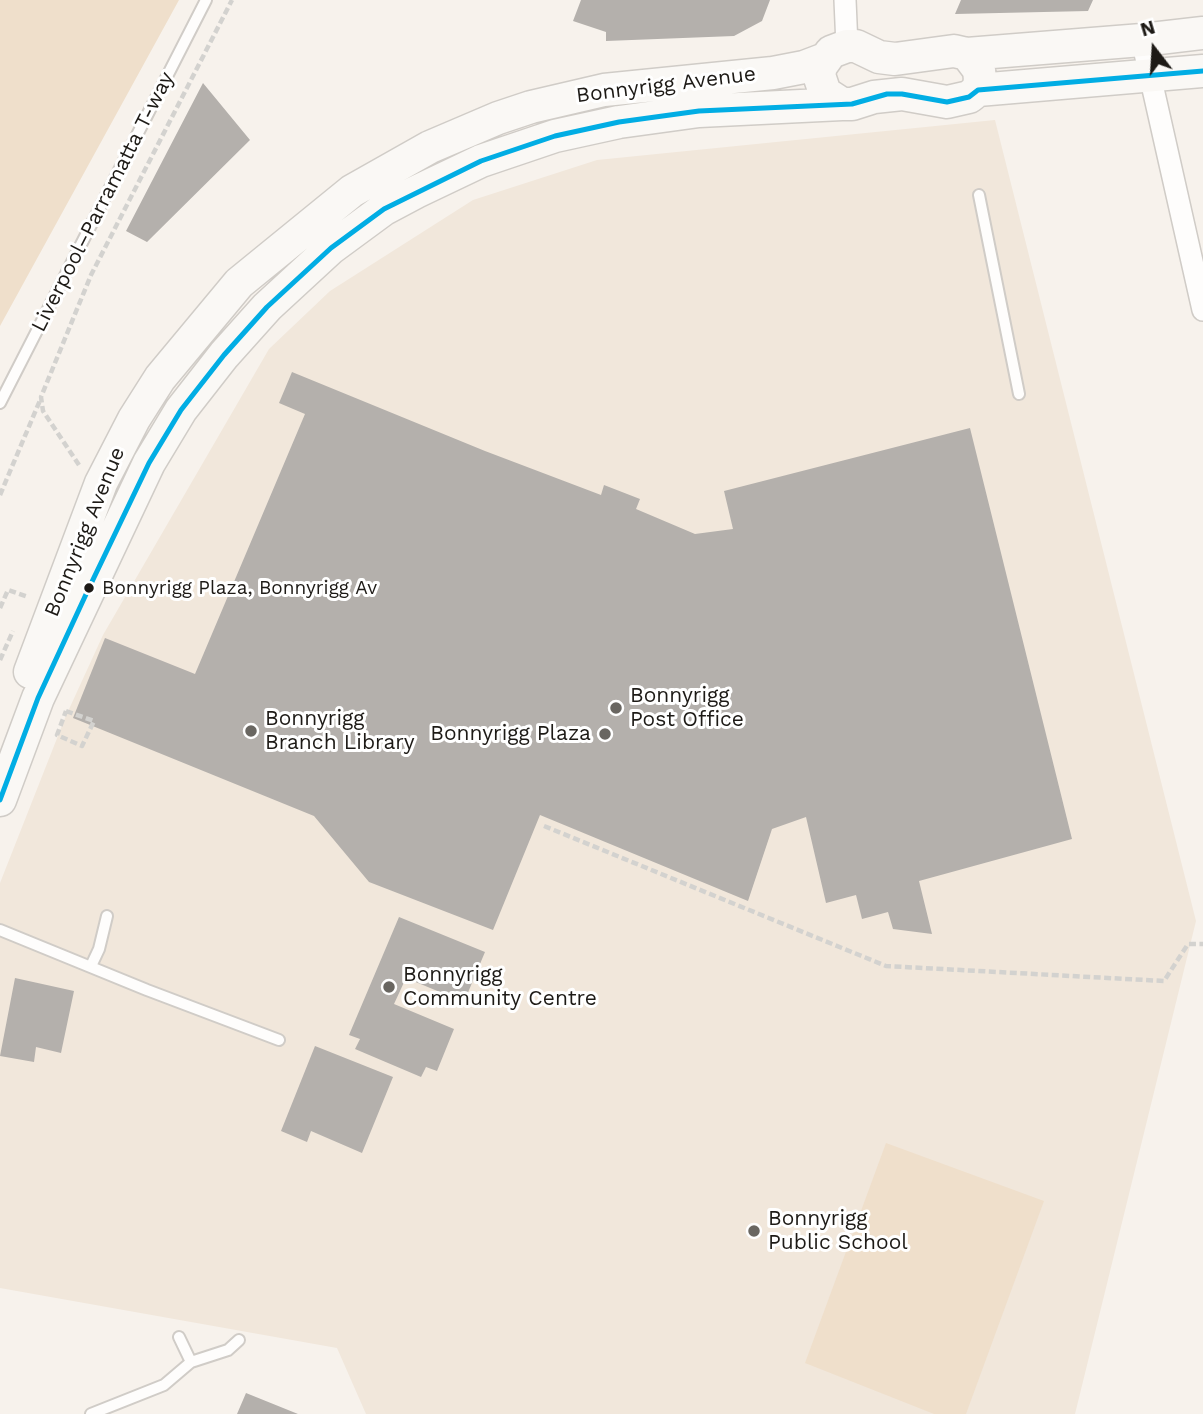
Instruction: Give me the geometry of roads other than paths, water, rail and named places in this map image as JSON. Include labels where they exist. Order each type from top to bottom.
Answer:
[{"type":"street","points":[[836,52],[845,0]]},
{"type":"street","points":[[842,104],[825,93],[821,84],[821,66],[836,52],[856,46],[879,57],[895,59],[954,51],[967,54],[1203,33]]},
{"type":"street","points":[[1142,40],[1203,310]]},
{"type":"street","name":"Bonnyrigg Avenue","points":[[0,741],[22,693],[101,483],[134,419],[160,378],[239,283],[310,223],[352,191],[418,153],[475,127],[531,107],[604,90],[804,67],[836,52]]},
{"type":"street","points":[[967,54],[979,70],[978,90],[1203,71]]},
{"type":"street","name":"Bonnyrigg Avenue","points":[[0,800],[38,698],[149,463],[181,410],[224,355],[267,307],[331,248],[374,216],[416,192],[481,161],[555,136],[619,122],[699,111],[852,104],[874,97],[902,94],[947,103],[969,97],[978,90]]},
{"type":"lane","name":"Liverpool–Parramatta T-way","points":[[0,403],[206,0]]},
{"type":"lane","points":[[979,195],[1018,394]]},
{"type":"lane","points":[[91,966],[99,949],[107,916]]},
{"type":"lane","points":[[0,930],[279,1040]]},
{"type":"lane","points":[[179,1336],[191,1362]]},
{"type":"lane","points":[[91,1414],[164,1385],[191,1362],[228,1350],[239,1340]]},
{"type":"place","name":"Bonnyrigg Plaza, Bonnyrigg Av","points":[[89,588]]},
{"type":"place","name":"Bonnyrigg Post Office","points":[[616,708]]},
{"type":"place","name":"Bonnyrigg Branch Library","points":[[251,731]]},
{"type":"place","name":"Bonnyrigg Plaza","points":[[605,734]]},
{"type":"place","name":"Bonnyrigg Community Centre","points":[[389,987]]},
{"type":"place","name":"Bonnyrigg Public School","points":[[754,1231]]}]
